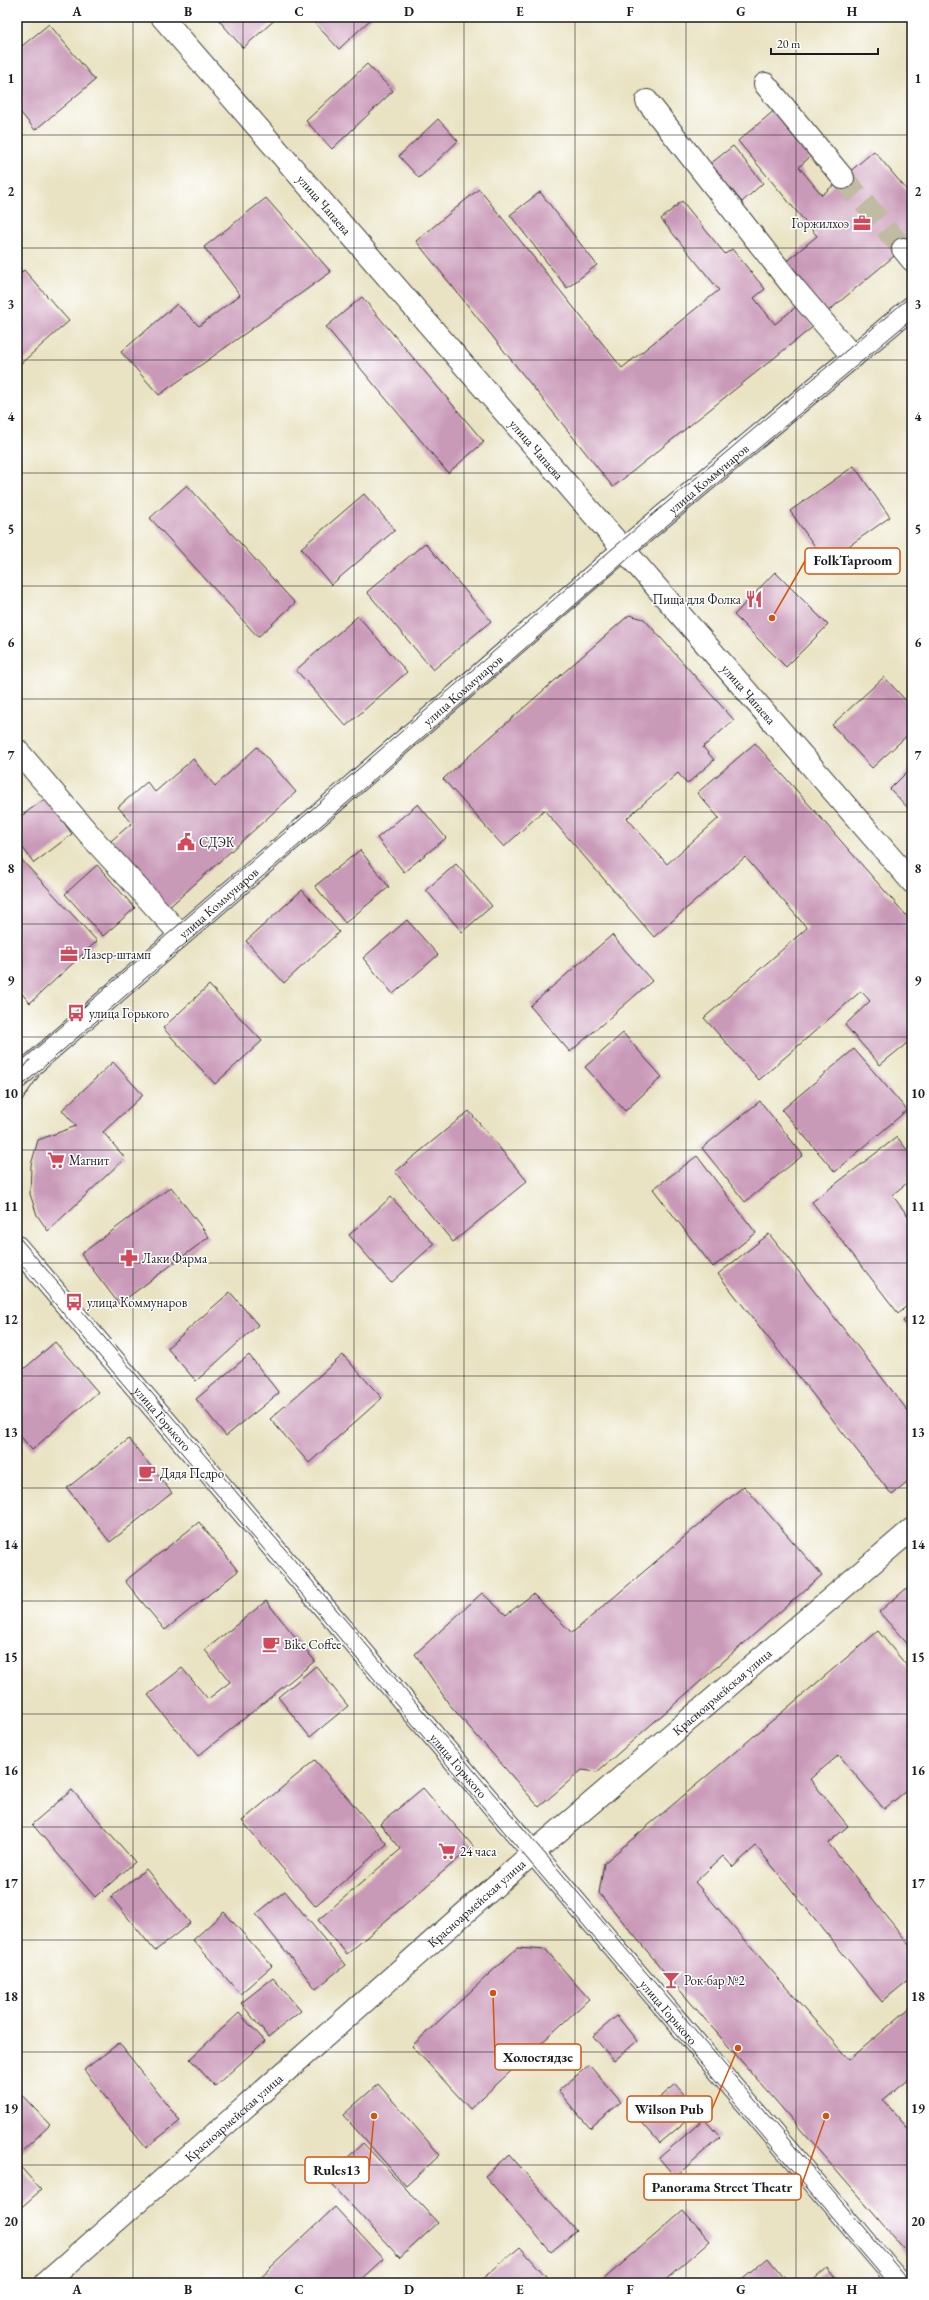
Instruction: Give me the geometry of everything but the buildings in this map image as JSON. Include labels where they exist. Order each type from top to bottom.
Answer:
[{"type":"street","name":"улица Чапаева","points":[[162,17],[912,882]]},
{"type":"street","points":[[765,84],[843,178]]},
{"type":"street","points":[[647,101],[795,289],[853,357]]},
{"type":"street","name":"улица Коммунаров","points":[[17,1078],[180,934],[624,549],[912,307]]},
{"type":"street","points":[[17,750],[95,840],[180,934]]},
{"type":"street","name":"улица Горького","points":[[17,1247],[900,2283]]},
{"type":"street","name":"Красноармейская улица","points":[[46,2283],[533,1853],[912,1529]]},
{"type":"tunnel","points":[[843,178],[903,249]]},
{"type":"tram line","points":[[17,1065],[605,555],[912,295]]},
{"type":"tram line","points":[[17,1090],[645,544],[912,319]]},
{"type":"tram line","points":[[17,1076],[30,1060]]},
{"type":"tram line","points":[[17,1107],[39,1076]]},
{"type":"tram line","points":[[17,1235],[911,2283]]},
{"type":"tram line","points":[[17,1259],[888,2283]]},
{"type":"place","name":"Горжилхоэ","points":[[862,223]]},
{"type":"place","name":"Пища для Фолка","points":[[754,599]]},
{"type":"place","name":"FolkTaproom","points":[[772,618]]},
{"type":"place","name":"СДЭК","points":[[186,842]]},
{"type":"place","name":"Лазер-штамп","points":[[69,954]]},
{"type":"place","name":"улица Горького","points":[[76,1013]]},
{"type":"place","name":"Магнит","points":[[56,1160]]},
{"type":"place","name":"Лаки Фарма","points":[[129,1258]]},
{"type":"place","name":"улица Коммунаров","points":[[74,1302]]},
{"type":"place","name":"Дядя Педро","points":[[147,1473]]},
{"type":"place","name":"Bike Coffee","points":[[271,1644]]},
{"type":"place","name":"24 часа","points":[[447,1851]]},
{"type":"place","name":"Рок-бар №2","points":[[671,1980]]},
{"type":"place","name":"Холостядзе","points":[[493,1993]]},
{"type":"place","name":"Wilson Pub","points":[[738,2048]]},
{"type":"place","name":"Rules13","points":[[374,2116]]},
{"type":"place","name":"Panorama Street Theatr","points":[[826,2116]]}]
